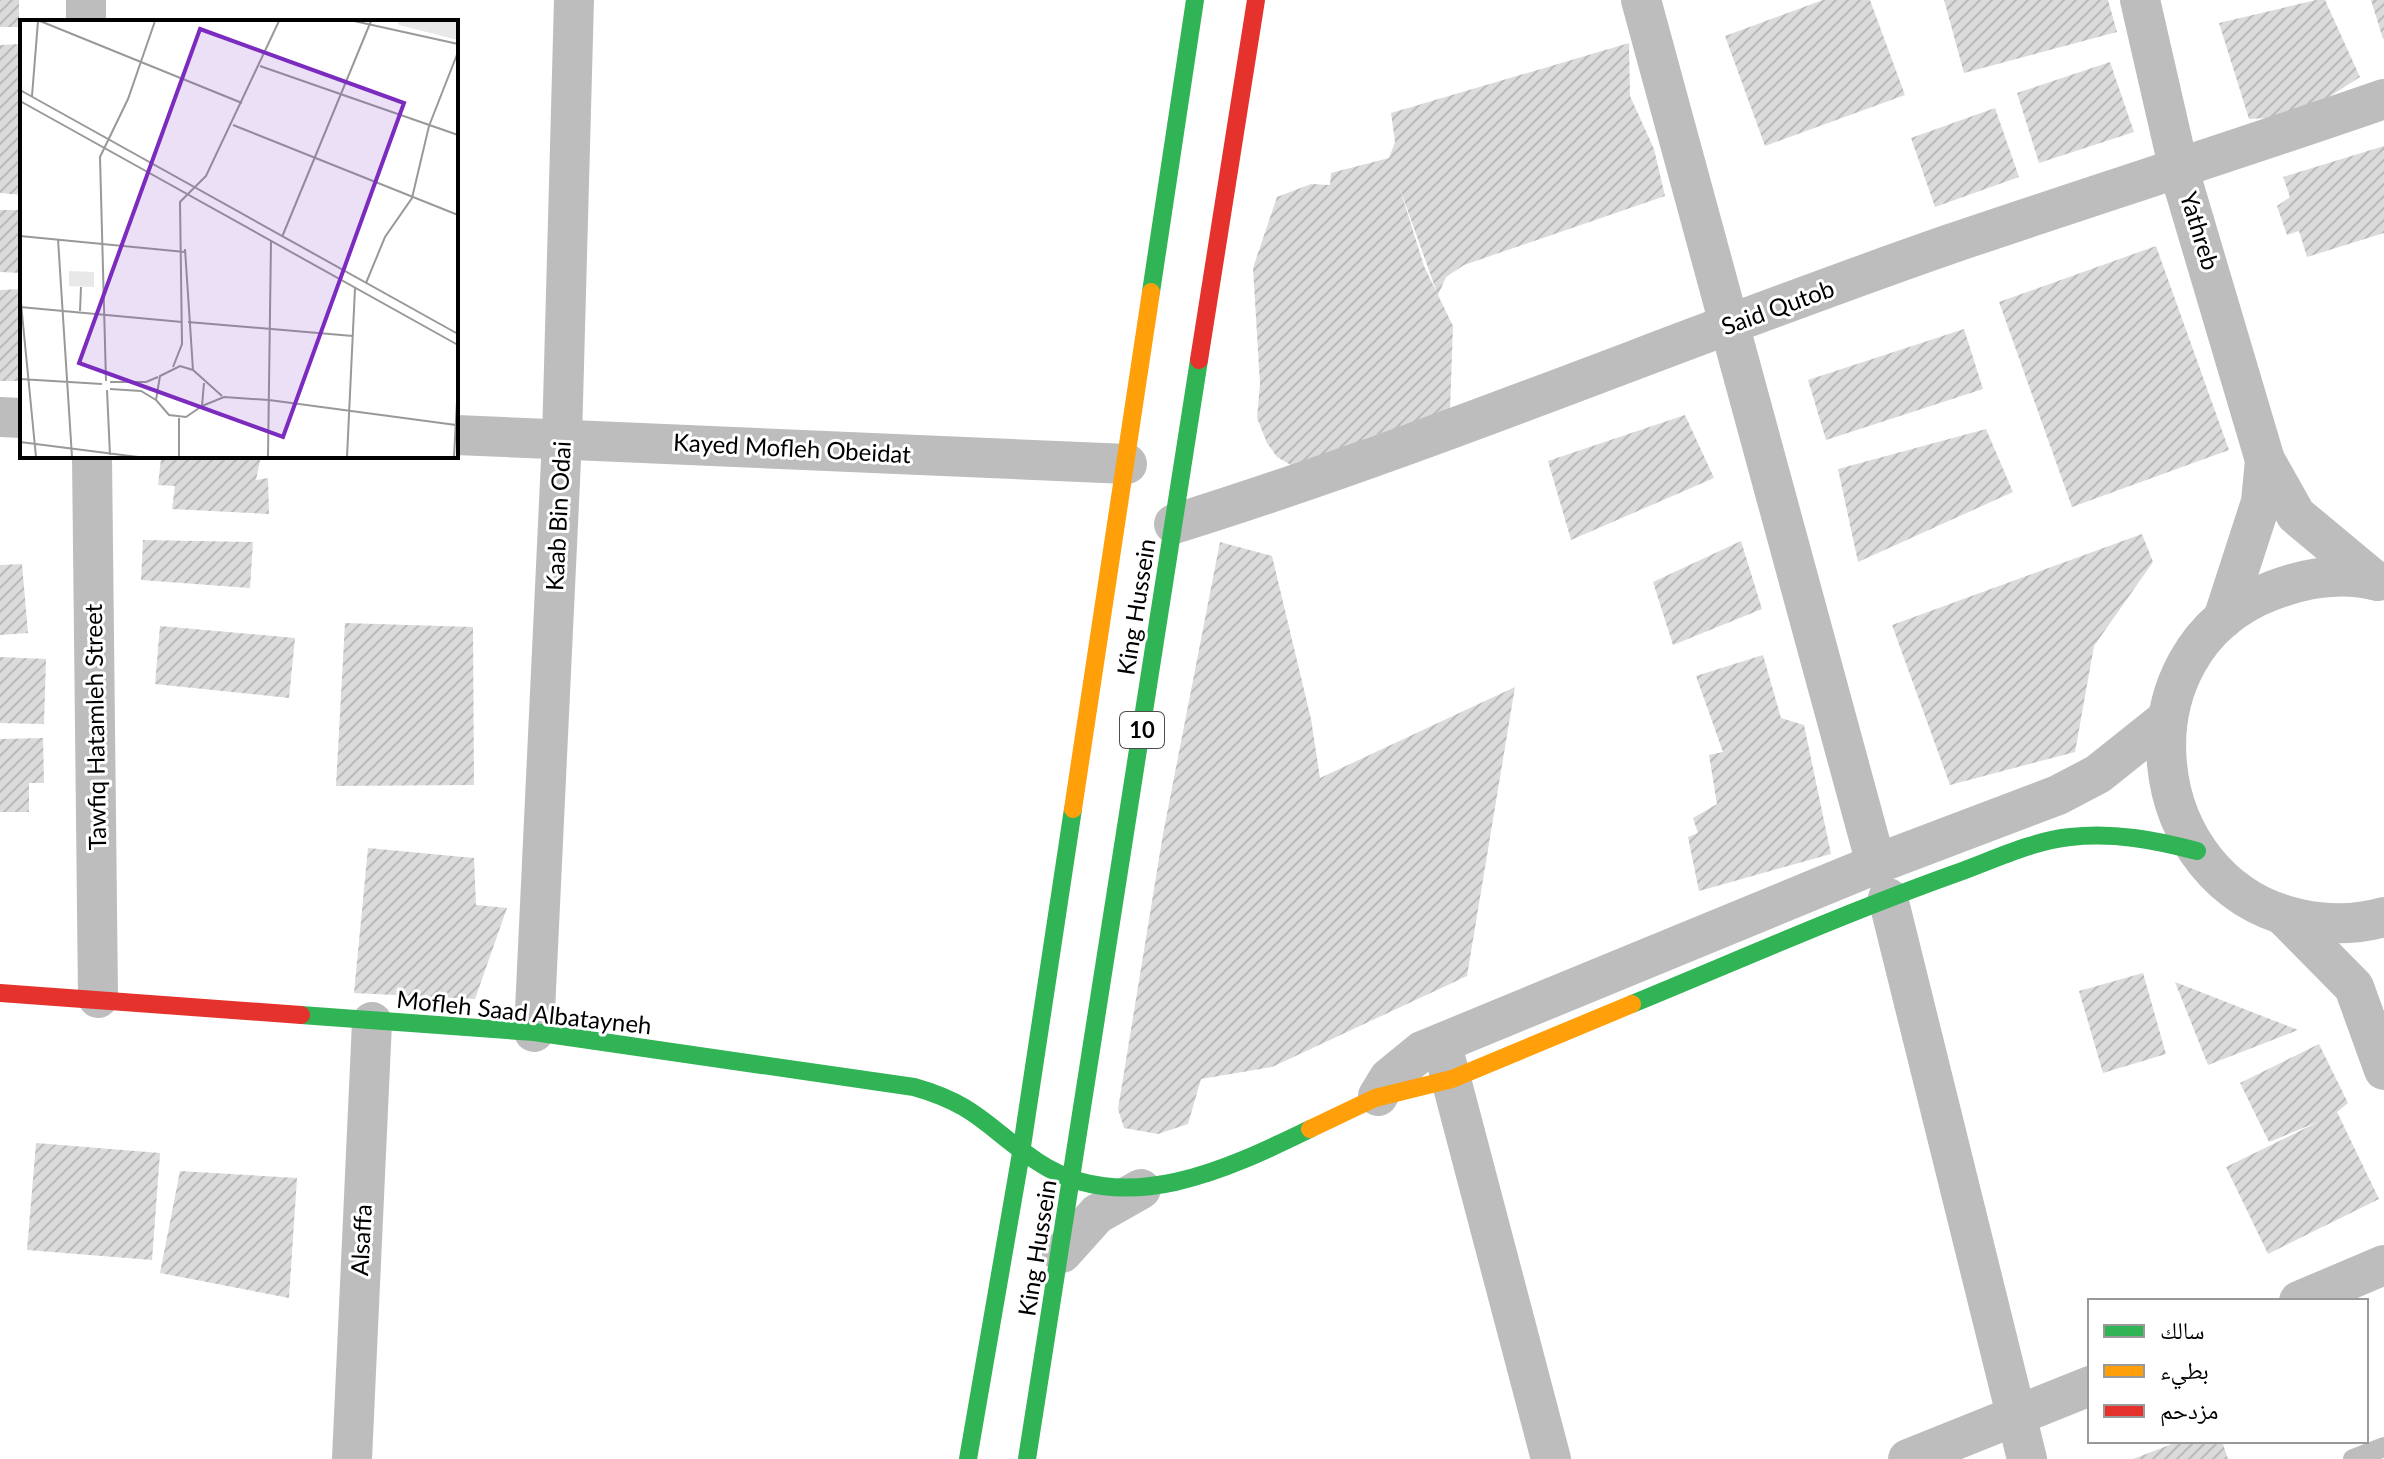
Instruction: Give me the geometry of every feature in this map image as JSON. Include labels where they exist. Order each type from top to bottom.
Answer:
[{"type":"main road","name":"King Hussein","points":[[968,1459],[1021,1153],[1195,0]]},
{"type":"main road","name":"King Hussein","points":[[1027,1459],[1062,1253],[1256,0]]},
{"type":"main road","points":[[1882,881],[2068,837],[2112,835],[2154,840],[2197,851]]},
{"type":"main road","name":"Mofleh Saad Albatayneh","points":[[0,993],[534,1032],[914,1087],[973,1110],[999,1130],[1021,1153],[1072,1179],[1106,1188],[1141,1189],[1176,1183],[1251,1155],[1378,1096]]},
{"type":"street","name":"Kaab Bin Odai","points":[[534,1032],[562,439],[574,0]]},
{"type":"street","points":[[1641,0],[1882,881],[2027,1459]]},
{"type":"street","name":"Yathreb","points":[[2140,0],[2179,170],[2265,460]]},
{"type":"street","name":"Said Qutob","points":[[1174,524],[1324,476],[1949,245],[2384,99]]},
{"type":"street","points":[[0,417],[20,418]]},
{"type":"street","name":"Kayed Mofleh Obeidat","points":[[458,435],[1127,464]]},
{"type":"street","name":"Tawfiq Hatamleh Street","points":[[92,458],[98,998]]},
{"type":"street","points":[[2265,460],[2296,515],[2379,582]]},
{"type":"street","points":[[2223,619],[2261,502],[2265,460]]},
{"type":"street","points":[[2379,582],[2334,576],[2294,582],[2257,596],[2223,619],[2197,648],[2178,682],[2167,719],[2165,766],[2175,810],[2197,851],[2230,886],[2249,900],[2283,915],[2325,924],[2368,922],[2384,917]]},
{"type":"street","points":[[1378,1096],[1405,1063],[1447,1061],[1882,881],[2098,774],[2167,719]]},
{"type":"street","points":[[2283,915],[2354,987],[2384,1070]]},
{"type":"street","name":"Alsaffa","points":[[352,1459],[372,1022]]},
{"type":"street","points":[[1447,1061],[1551,1459]]},
{"type":"street","points":[[1062,1253],[1097,1214],[1141,1189]]},
{"type":"street","points":[[2304,1299],[2384,1265]]},
{"type":"street","points":[[1908,1459],[2088,1387]]},
{"type":"lane","points":[[2353,1459],[2384,1447]]},
{"type":"building","points":[[0,0],[19,0],[19,27],[0,27]]},
{"type":"building","points":[[1823,0],[1870,0],[1905,95],[1765,146],[1725,36]]},
{"type":"building","points":[[1944,0],[2108,0],[2117,32],[1964,73]]},
{"type":"building","points":[[2325,0],[2360,77],[2299,116],[2249,119],[2219,23]]},
{"type":"building","points":[[2371,0],[2384,0],[2384,39],[2383,39]]},
{"type":"building","points":[[1629,43],[1630,96],[1654,149],[1665,196],[1464,265],[1446,277],[1438,295],[1453,326],[1450,410],[1364,439],[1362,460],[1310,476],[1277,457],[1267,443],[1257,418],[1260,384],[1253,268],[1277,197],[1311,184],[1330,185],[1331,173],[1389,158],[1395,142],[1391,113]],"holes":[[[1399,186],[1437,293],[1424,266]]]},
{"type":"building","points":[[20,44],[20,195],[0,193],[0,45]]},
{"type":"building","points":[[2110,62],[2134,132],[2039,163],[2017,93]]},
{"type":"building","points":[[1995,108],[2019,177],[1935,207],[1911,138]]},
{"type":"building","points":[[2384,146],[2384,233],[2307,257],[2299,231],[2287,235],[2277,206],[2290,197],[2283,177]]},
{"type":"building","points":[[0,210],[20,210],[20,273],[0,272]]},
{"type":"building","points":[[2156,246],[2229,450],[2072,507],[1999,302]]},
{"type":"building","points":[[20,289],[20,381],[0,381],[0,290]]},
{"type":"building","points":[[1964,329],[1983,389],[1826,440],[1808,380]]},
{"type":"building","points":[[1685,415],[1714,478],[1571,540],[1548,461]]},
{"type":"building","points":[[1986,429],[2013,492],[1858,562],[1838,469]]},
{"type":"building","points":[[261,458],[256,480],[268,478],[269,514],[172,509],[175,486],[158,485],[161,459]]},
{"type":"building","points":[[2142,534],[2153,562],[2094,646],[2075,752],[1950,785],[1892,625]]},
{"type":"building","points":[[143,540],[253,542],[250,588],[141,580]]},
{"type":"building","points":[[1741,541],[1762,609],[1673,645],[1653,582]]},
{"type":"building","points":[[1220,542],[1272,556],[1311,719],[1320,778],[1515,687],[1467,976],[1272,1067],[1201,1079],[1188,1124],[1158,1134],[1124,1128],[1118,1109],[1163,834]]},
{"type":"building","points":[[22,564],[28,633],[0,635],[0,565]]},
{"type":"building","points":[[345,623],[473,627],[474,785],[336,786]]},
{"type":"building","points":[[160,626],[295,638],[289,698],[155,684]]},
{"type":"building","points":[[1763,655],[1781,718],[1804,725],[1831,854],[1699,891],[1688,837],[1698,833],[1693,818],[1717,804],[1709,755],[1723,752],[1696,676]]},
{"type":"building","points":[[0,657],[46,659],[44,724],[0,723]]},
{"type":"building","points":[[43,738],[44,783],[29,783],[29,812],[0,812],[0,739]]},
{"type":"building","points":[[368,848],[474,858],[476,905],[507,908],[475,999],[354,993]]},
{"type":"building","points":[[2143,973],[2166,1054],[2103,1073],[2079,991]]},
{"type":"building","points":[[2175,982],[2298,1030],[2208,1065]]},
{"type":"building","points":[[2319,1044],[2348,1103],[2337,1112],[2379,1199],[2268,1254],[2226,1167],[2320,1121],[2269,1142],[2240,1083]]},
{"type":"building","points":[[36,1143],[160,1153],[152,1260],[27,1250]]},
{"type":"building","points":[[180,1171],[297,1178],[289,1298],[160,1273]]},
{"type":"building","points":[[2175,1443],[2223,1443],[2228,1459],[2133,1459]]},
{"type":"traffic: fast","points":[[1151,292],[1195,0]]},
{"type":"traffic: fast","points":[[1027,1459],[1199,360]]},
{"type":"traffic: fast","points":[[968,1459],[1021,1153],[1073,809]]},
{"type":"traffic: fast","points":[[1632,1004],[1873,905],[2041,843],[2070,837],[2118,836],[2197,851]]},
{"type":"traffic: fast","points":[[301,1015],[534,1032],[914,1087],[968,1110],[1038,1162],[1071,1179],[1105,1187],[1140,1187],[1176,1182],[1245,1159],[1310,1129]]},
{"type":"traffic: slow","points":[[1073,809],[1151,292]]},
{"type":"traffic: slow","points":[[1310,1129],[1375,1098],[1452,1079],[1632,1004]]},
{"type":"traffic: jam","points":[[1199,360],[1256,0]]},
{"type":"traffic: jam","points":[[0,993],[301,1015]]}]
